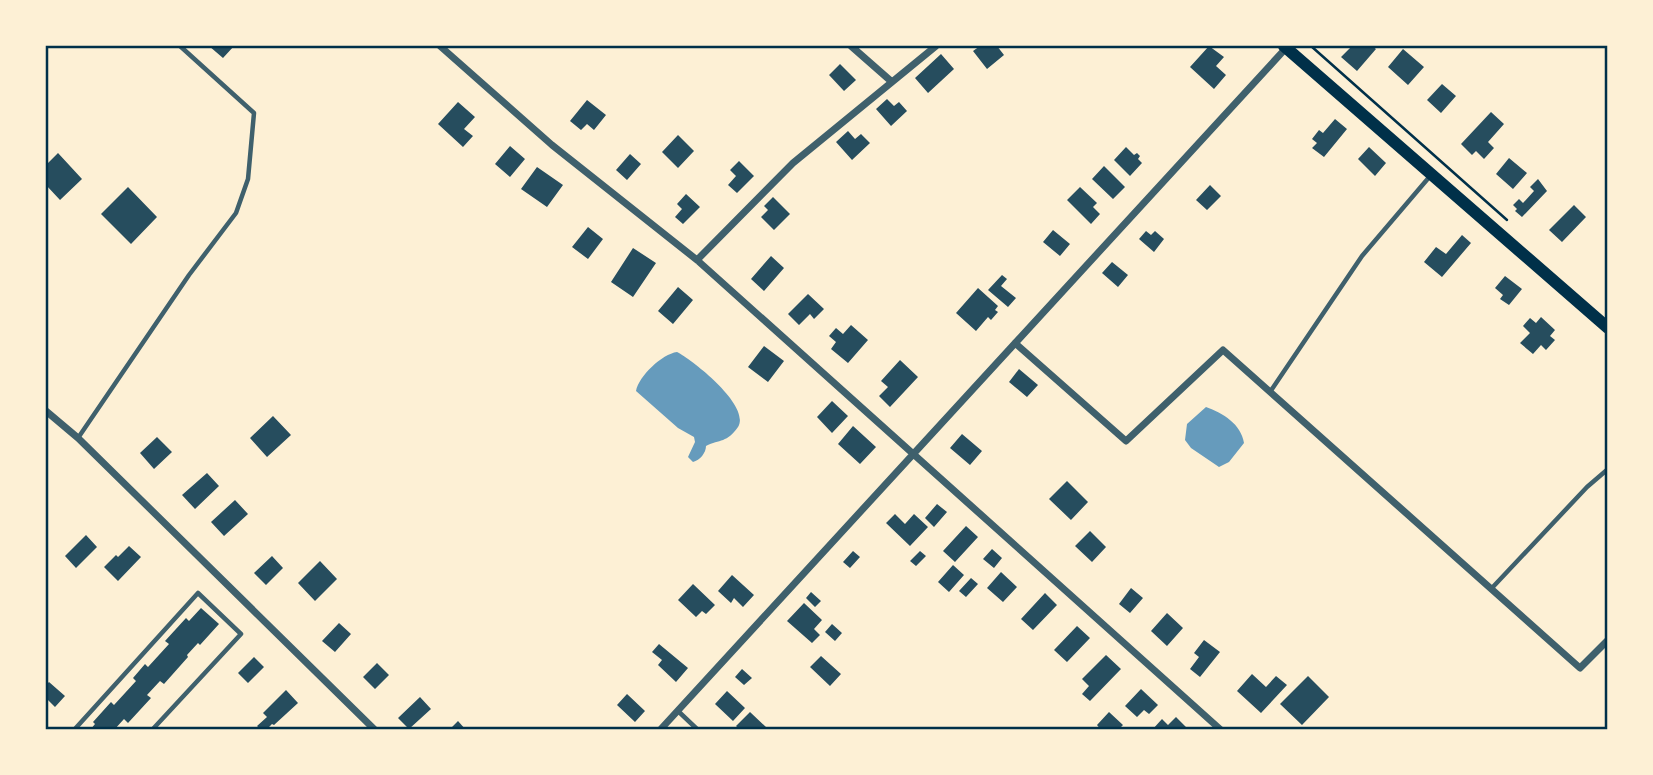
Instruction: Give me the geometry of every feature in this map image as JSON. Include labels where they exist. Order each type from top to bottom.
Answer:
[{"type":"main road","points":[[1286,46],[1608,328]]},
{"type":"street","points":[[440,46],[552,145],[697,260],[1221,730]]},
{"type":"street","points":[[850,46],[892,82]]},
{"type":"street","points":[[697,260],[793,163],[936,46]]},
{"type":"street","points":[[660,730],[1286,46]]},
{"type":"street","points":[[1015,343],[1126,440],[1223,350],[1580,668],[1608,640]]},
{"type":"street","points":[[46,411],[78,438],[374,730]]},
{"type":"lane","points":[[78,438],[189,275],[236,213],[248,179],[254,113],[180,46]]},
{"type":"lane","points":[[1270,392],[1362,256],[1432,174]]},
{"type":"lane","points":[[1491,589],[1587,487],[1608,469]]},
{"type":"lane","points":[[74,730],[198,593],[241,634],[152,730]]},
{"type":"lane","points":[[678,711],[698,730]]},
{"type":"path","points":[[1311,46],[1507,220]]},
{"type":"water","points":[[677,352],[719,385],[729,396],[740,418],[738,427],[730,436],[706,446],[702,456],[693,462],[688,457],[695,442],[694,437],[678,428],[636,391],[652,367]]},
{"type":"water","points":[[1206,407],[1230,420],[1239,430],[1244,443],[1229,462],[1219,467],[1191,448],[1185,440],[1187,424]]},
{"type":"building","points":[[209,46],[234,46],[223,58]]},
{"type":"building","points":[[980,46],[997,46],[1004,55],[987,69],[973,51]]},
{"type":"building","points":[[1209,46],[1224,57],[1216,66],[1226,75],[1214,89],[1190,67]]},
{"type":"building","points":[[1352,46],[1372,46],[1376,49],[1357,71],[1341,57]]},
{"type":"building","points":[[1403,49],[1424,67],[1408,85],[1388,67]]},
{"type":"building","points":[[941,54],[954,69],[928,93],[915,78]]},
{"type":"building","points":[[840,64],[856,80],[844,91],[829,75]]},
{"type":"building","points":[[1442,84],[1456,96],[1441,113],[1427,100]]},
{"type":"building","points":[[887,99],[894,106],[899,102],[907,111],[891,126],[876,109]]},
{"type":"building","points":[[587,100],[606,115],[594,130],[587,124],[581,130],[570,121]]},
{"type":"building","points":[[458,102],[475,117],[464,129],[473,136],[463,147],[438,124]]},
{"type":"building","points":[[1491,112],[1504,124],[1488,142],[1494,148],[1484,159],[1476,151],[1472,155],[1461,144]]},
{"type":"building","points":[[1335,119],[1347,129],[1324,157],[1312,148],[1317,143],[1312,139],[1319,130],[1323,133]]},
{"type":"building","points":[[848,131],[855,139],[861,134],[870,143],[852,160],[836,142]]},
{"type":"building","points":[[678,135],[694,151],[678,168],[662,152]]},
{"type":"building","points":[[510,146],[525,159],[510,177],[495,164]]},
{"type":"building","points":[[1126,147],[1134,155],[1137,153],[1140,156],[1138,159],[1142,163],[1130,176],[1114,160]]},
{"type":"building","points":[[1369,147],[1386,163],[1375,176],[1358,159]]},
{"type":"building","points":[[58,153],[82,179],[60,200],[46,185],[46,165]]},
{"type":"building","points":[[630,154],[641,164],[627,180],[616,170]]},
{"type":"building","points":[[1509,158],[1527,173],[1513,189],[1496,174]]},
{"type":"building","points":[[739,161],[754,176],[737,193],[728,185],[736,176],[730,170]]},
{"type":"building","points":[[1104,166],[1125,187],[1113,199],[1092,179]]},
{"type":"building","points":[[537,167],[563,185],[547,207],[521,189]]},
{"type":"building","points":[[1538,179],[1547,191],[1522,217],[1513,205],[1519,199],[1523,203],[1534,191],[1530,187]]},
{"type":"building","points":[[1210,185],[1221,196],[1207,210],[1196,200]]},
{"type":"building","points":[[128,187],[157,217],[131,244],[101,214]]},
{"type":"building","points":[[1080,187],[1097,203],[1093,207],[1100,214],[1091,224],[1067,200]]},
{"type":"building","points":[[686,194],[700,207],[683,224],[675,217],[682,209],[677,204]]},
{"type":"building","points":[[773,197],[790,214],[774,230],[761,217],[768,210],[764,206]]},
{"type":"building","points":[[1574,205],[1586,217],[1562,242],[1549,230]]},
{"type":"building","points":[[588,227],[603,239],[588,259],[572,247]]},
{"type":"building","points":[[1053,230],[1070,244],[1060,256],[1043,242]]},
{"type":"building","points":[[1146,231],[1151,235],[1155,231],[1164,239],[1154,252],[1139,239]]},
{"type":"building","points":[[1462,235],[1471,243],[1442,277],[1424,262],[1436,247],[1446,254]]},
{"type":"building","points":[[633,248],[656,263],[633,297],[611,282]]},
{"type":"building","points":[[771,256],[784,268],[764,291],[751,279]]},
{"type":"building","points":[[1112,262],[1128,275],[1118,287],[1102,273]]},
{"type":"building","points":[[1002,275],[1007,279],[1001,286],[1016,298],[1008,307],[988,290]]},
{"type":"building","points":[[1505,276],[1522,289],[1509,305],[1500,299],[1503,295],[1495,288]]},
{"type":"building","points":[[678,287],[693,300],[673,324],[658,311]]},
{"type":"building","points":[[978,288],[998,306],[995,310],[998,312],[991,320],[988,317],[976,331],[956,313]]},
{"type":"building","points":[[808,294],[824,309],[814,319],[810,314],[799,325],[788,314]]},
{"type":"building","points":[[1541,317],[1555,330],[1550,336],[1555,340],[1546,350],[1541,345],[1533,354],[1520,343],[1530,333],[1523,326],[1530,318],[1536,323]]},
{"type":"building","points":[[851,325],[868,340],[848,363],[831,349],[836,342],[829,336],[836,328],[843,334]]},
{"type":"building","points":[[764,346],[784,361],[768,382],[748,367]]},
{"type":"building","points":[[900,360],[918,377],[890,407],[879,396],[888,387],[881,381]]},
{"type":"building","points":[[1019,369],[1038,385],[1027,397],[1009,382]]},
{"type":"building","points":[[832,401],[848,416],[832,433],[817,417]]},
{"type":"building","points":[[273,416],[291,435],[267,457],[250,438]]},
{"type":"building","points":[[853,426],[876,447],[860,464],[838,444]]},
{"type":"building","points":[[962,434],[982,451],[970,465],[950,448]]},
{"type":"building","points":[[157,437],[172,452],[154,469],[140,453]]},
{"type":"building","points":[[207,473],[219,486],[195,509],[182,495]]},
{"type":"building","points":[[1067,481],[1088,502],[1071,520],[1049,499]]},
{"type":"building","points":[[235,500],[248,514],[224,536],[211,522]]},
{"type":"building","points":[[937,504],[947,512],[934,527],[925,518]]},
{"type":"building","points":[[895,514],[905,524],[914,514],[928,527],[910,546],[886,523]]},
{"type":"building","points":[[966,526],[978,537],[955,562],[943,551]]},
{"type":"building","points":[[1090,531],[1106,547],[1092,562],[1075,546]]},
{"type":"building","points":[[86,535],[97,547],[76,568],[65,556]]},
{"type":"building","points":[[129,546],[141,557],[118,581],[104,567]]},
{"type":"building","points":[[992,549],[1002,558],[994,568],[983,559]]},
{"type":"building","points":[[853,551],[860,557],[850,568],[843,562]]},
{"type":"building","points":[[920,551],[926,556],[916,566],[910,561]]},
{"type":"building","points":[[272,556],[283,568],[266,585],[254,573]]},
{"type":"building","points":[[320,561],[337,579],[315,601],[298,583]]},
{"type":"building","points":[[953,565],[964,575],[949,592],[938,582]]},
{"type":"building","points":[[1001,572],[1017,587],[1003,602],[987,588]]},
{"type":"building","points":[[732,575],[754,595],[743,607],[734,598],[731,603],[718,591]]},
{"type":"building","points":[[971,578],[978,584],[966,597],[959,591]]},
{"type":"building","points":[[693,584],[715,605],[706,614],[702,611],[696,617],[678,600]]},
{"type":"building","points":[[1131,588],[1143,598],[1130,613],[1119,604]]},
{"type":"building","points":[[811,592],[821,601],[815,607],[806,598]]},
{"type":"building","points":[[1045,593],[1057,605],[1033,630],[1021,619]]},
{"type":"building","points":[[804,603],[822,620],[814,629],[820,635],[812,643],[787,621]]},
{"type":"building","points":[[201,608],[219,624],[200,645],[198,643],[164,684],[160,681],[147,695],[151,698],[128,723],[124,719],[114,730],[90,730],[95,724],[93,722],[111,702],[114,705],[136,681],[133,678],[145,664],[148,667],[169,644],[165,641],[186,618],[189,621]]},
{"type":"building","points":[[1167,613],[1183,628],[1167,646],[1151,631]]},
{"type":"building","points":[[339,623],[351,634],[335,652],[322,641]]},
{"type":"building","points":[[832,624],[842,633],[835,641],[825,632]]},
{"type":"building","points":[[1077,626],[1090,638],[1067,662],[1054,650]]},
{"type":"building","points":[[1204,640],[1220,652],[1200,677],[1190,669],[1199,657],[1194,653]]},
{"type":"building","points":[[659,644],[688,668],[676,682],[658,665],[662,660],[652,652]]},
{"type":"building","points":[[1106,655],[1121,669],[1090,701],[1082,694],[1089,686],[1082,679]]},
{"type":"building","points":[[821,656],[841,674],[830,686],[810,667]]},
{"type":"building","points":[[254,657],[264,667],[248,683],[238,673]]},
{"type":"building","points":[[377,663],[389,675],[375,689],[363,677]]},
{"type":"building","points":[[742,669],[752,678],[744,685],[735,677]]},
{"type":"building","points":[[1252,674],[1266,687],[1276,676],[1287,685],[1261,713],[1237,691]]},
{"type":"building","points":[[1308,676],[1329,697],[1302,725],[1280,704]]},
{"type":"building","points":[[49,682],[65,696],[55,707],[46,698],[46,685]]},
{"type":"building","points":[[1141,689],[1158,705],[1149,714],[1144,710],[1137,717],[1125,706]]},
{"type":"building","points":[[286,690],[298,703],[274,725],[261,730],[257,726],[267,717],[263,713]]},
{"type":"building","points":[[727,691],[745,708],[733,721],[715,704]]},
{"type":"building","points":[[627,694],[645,711],[635,722],[617,705]]},
{"type":"building","points":[[420,697],[431,709],[409,729],[398,718]]},
{"type":"building","points":[[750,712],[766,727],[764,730],[740,730],[736,726]]},
{"type":"building","points":[[1109,712],[1123,725],[1118,730],[1101,730],[1097,725]]},
{"type":"building","points":[[1176,717],[1189,730],[1152,730],[1162,719],[1168,725]]},
{"type":"building","points":[[458,721],[466,730],[449,730]]}]
